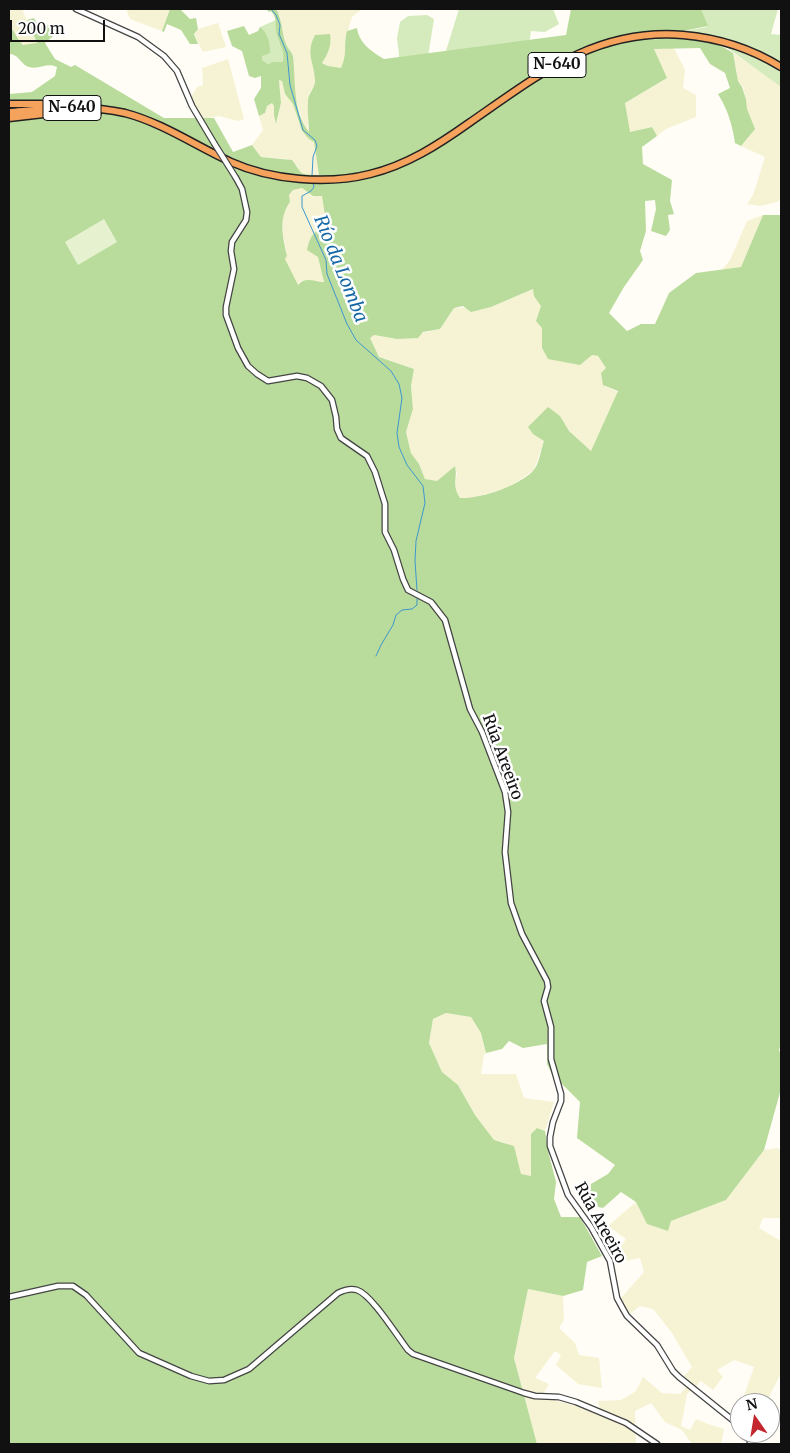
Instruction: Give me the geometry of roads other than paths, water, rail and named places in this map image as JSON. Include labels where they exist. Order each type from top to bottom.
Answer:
[{"type":"highway","name":"N-640","points":[[9,112],[87,107],[126,113],[167,129],[230,162],[277,176],[329,179],[352,178],[380,171],[404,162],[436,146],[564,60],[613,41],[638,36],[671,34],[698,37],[750,51],[781,67]]},
{"type":"highway","points":[[9,104],[73,103],[112,108],[134,116]]},
{"type":"highway","points":[[9,118],[60,112],[102,112],[134,116]]},
{"type":"street","name":"Rúa Areeiro","points":[[76,9],[138,38],[164,56],[177,71],[192,106],[242,189],[247,212],[246,220],[232,242],[231,251],[234,269],[226,307],[229,323],[242,356],[256,374],[268,381],[297,376],[307,378],[321,386],[332,400],[337,429],[341,438],[367,456],[375,472],[385,504],[385,532],[394,550],[408,590],[431,602],[445,620],[470,709],[482,732],[505,792],[508,812],[505,852],[511,903],[522,934],[547,981],[548,987],[544,1009],[551,1027],[551,1059],[561,1094],[561,1101],[553,1122],[550,1146],[568,1195],[591,1227],[610,1261],[618,1298],[627,1316],[657,1344],[673,1372],[730,1418]]},
{"type":"street","points":[[9,1297],[58,1286],[73,1286],[86,1295],[133,1347],[145,1357],[202,1380],[216,1381],[234,1377],[249,1370],[333,1297],[343,1291],[358,1290],[371,1300],[413,1354],[524,1393],[535,1396],[560,1397],[576,1402],[626,1423],[657,1444]]},
{"type":"waterway","name":"Río da Lomba","points":[[271,9],[280,25],[279,34],[287,53],[290,85],[303,130],[315,140],[317,146],[313,157],[312,176]]},
{"type":"waterway","name":"Río da Lomba","points":[[313,182],[314,187],[311,191],[302,196],[302,207],[326,260],[327,274],[347,324],[356,340],[391,371],[399,384],[402,398],[397,433],[399,447],[407,465],[423,486],[425,503],[416,541],[417,590]]},
{"type":"waterway","name":"Río da Lomba","points":[[376,656],[393,625],[396,615],[402,610],[412,609],[417,605],[417,599]]}]
